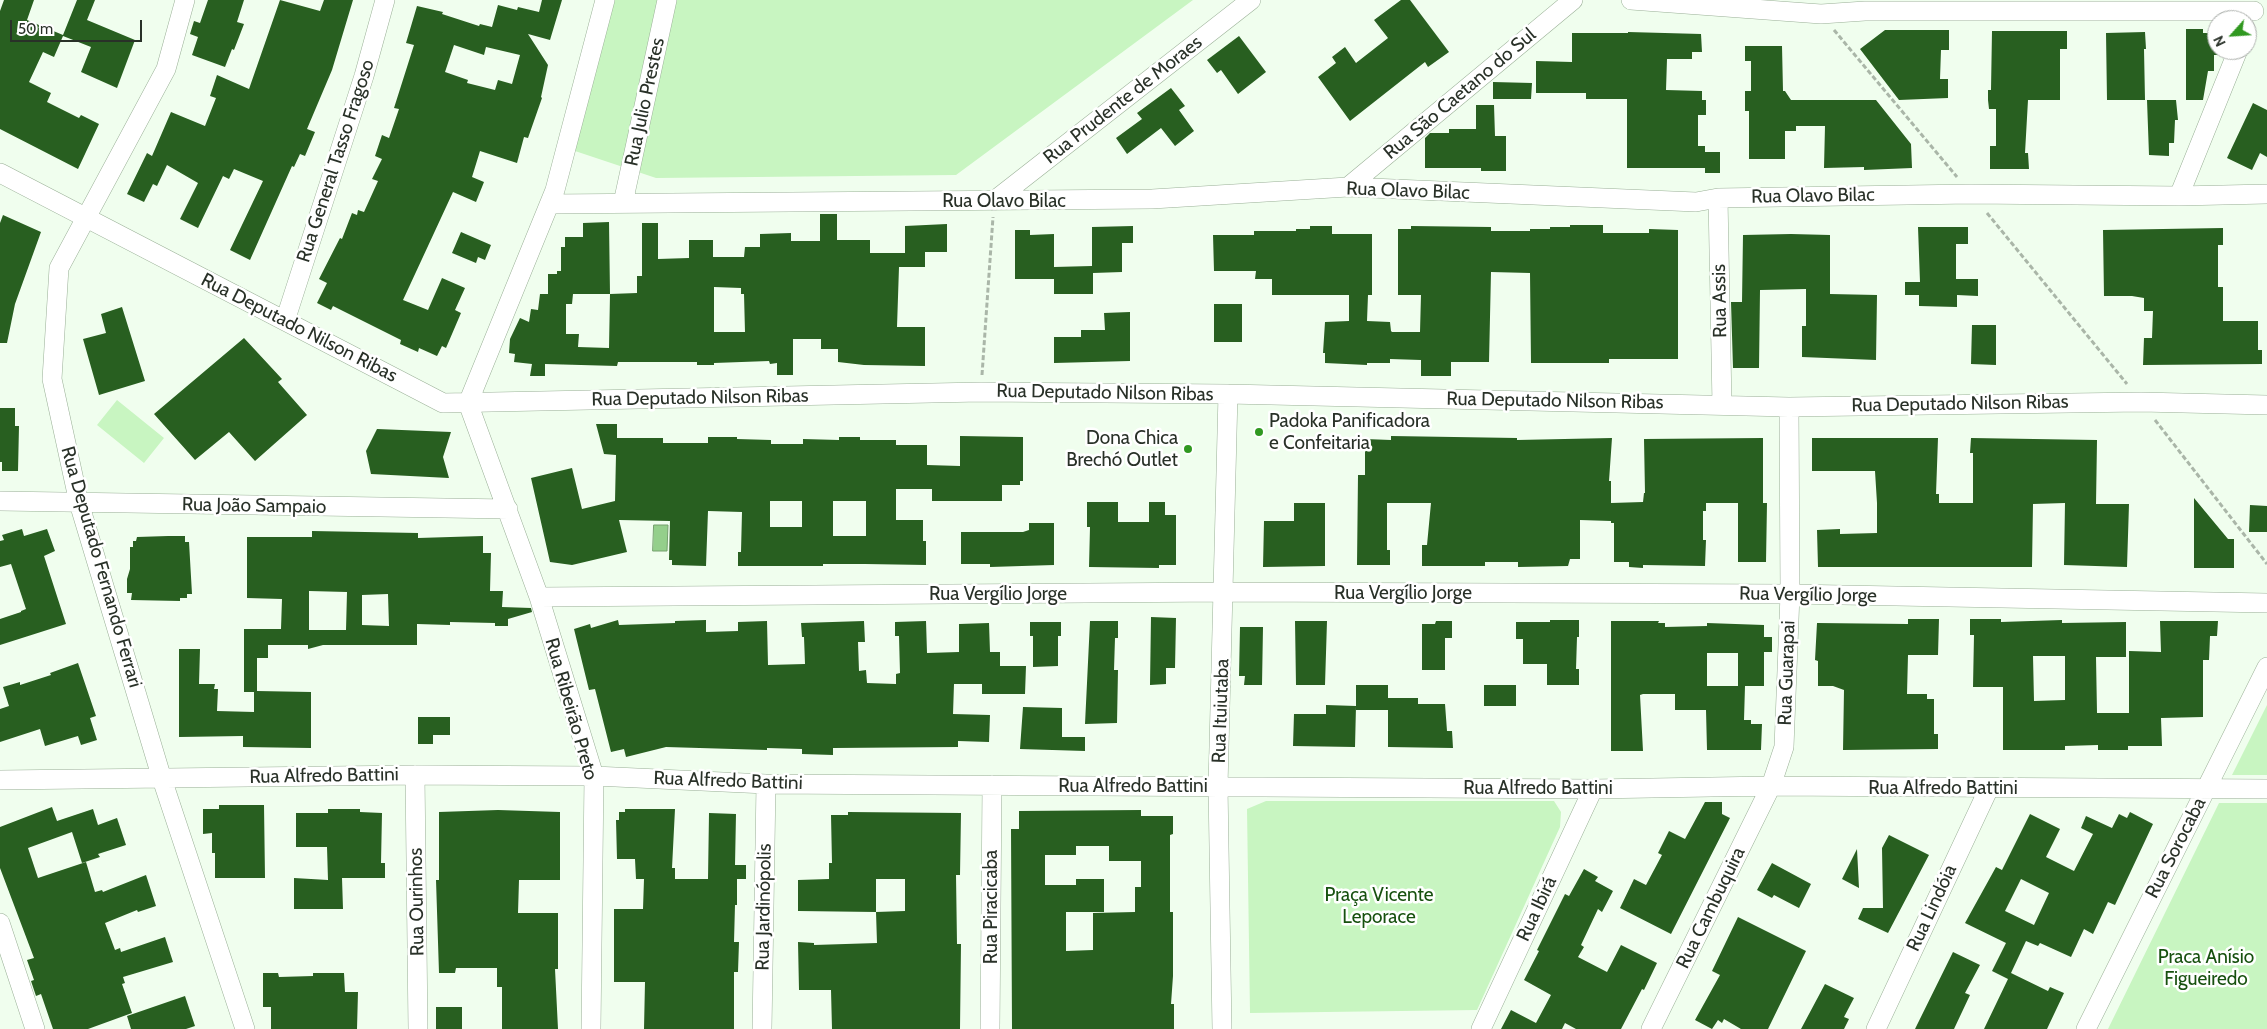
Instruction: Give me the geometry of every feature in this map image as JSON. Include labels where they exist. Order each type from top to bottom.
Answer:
[{"type":"street","name":"Rua Deputado Fernando Ferrari","points":[[185,0],[166,70],[59,268],[52,379],[78,503],[162,779],[245,1029]]},
{"type":"street","name":"Rua General Tasso Fragoso","points":[[285,321],[364,76],[385,0]]},
{"type":"street","points":[[468,404],[555,190],[605,0]]},
{"type":"street","name":"Rua Julio Prestes","points":[[623,203],[667,0]]},
{"type":"street","name":"Rua Prudente de Moraes","points":[[994,201],[1251,0]]},
{"type":"street","name":"Rua São Caetano do Sul","points":[[1348,188],[1573,0]]},
{"type":"street","points":[[1632,0],[1821,14],[1872,6],[2207,12]]},
{"type":"street","points":[[2180,196],[2234,60]]},
{"type":"street","name":"Rua Deputado Nilson Ribas","points":[[0,173],[443,403],[468,404],[981,392],[1228,394],[1789,407],[2141,402],[2267,405]]},
{"type":"street","name":"Rua Olavo Bilac","points":[[550,204],[1152,199],[1348,188],[1696,202],[1718,198],[1971,194],[2180,196],[2267,194]]},
{"type":"street","name":"Rua Assis","points":[[1718,198],[1722,404]]},
{"type":"street","name":"Rua Ituiutaba","points":[[1222,1029],[1218,786],[1228,394]]},
{"type":"street","name":"Rua Ribeirão Preto","points":[[468,404],[539,597],[594,776],[591,1029]]},
{"type":"street","name":"Rua Guarapai","points":[[1771,786],[1784,747],[1790,594],[1789,407]]},
{"type":"street","name":"Rua João Sampaio","points":[[0,501],[508,509]]},
{"type":"street","name":"Rua Vergílio Jorge","points":[[539,597],[1224,592],[1790,594],[2267,603]]},
{"type":"street","name":"Rua Sorocaba","points":[[2086,1029],[2267,666]]},
{"type":"street","name":"Rua Alfredo Battini","points":[[0,780],[415,775],[594,776],[766,784],[1593,789],[1771,786],[2267,789]]},
{"type":"street","name":"Rua Ourinhos","points":[[415,775],[418,1029]]},
{"type":"street","name":"Rua Jardinópolis","points":[[762,1029],[766,784]]},
{"type":"street","name":"Rua Piracicaba","points":[[990,1029],[992,785]]},
{"type":"street","name":"Rua Cambuquira","points":[[1652,1029],[1771,786]]},
{"type":"street","name":"Rua Lindóia","points":[[1876,1029],[1989,788]]},
{"type":"street","name":"Rua Ibirá","points":[[1481,1029],[1593,789]]},
{"type":"street","points":[[0,923],[35,1029]]},
{"type":"path","points":[[1821,14],[2141,402],[2267,564]]},
{"type":"path","points":[[981,392],[994,201]]},
{"type":"green space","points":[[607,0],[1193,0],[956,175],[656,178],[566,148]]},
{"type":"green space","points":[[117,400],[164,438],[144,463],[97,425]]},
{"type":"green space","points":[[2267,705],[2267,775],[2232,775]]},
{"type":"green space","name":"Praça Vicente Leporace","points":[[1266,801],[1554,801],[1561,812],[1560,827],[1477,1010],[1250,1013],[1247,809]]},
{"type":"green space","name":"Praca Anísio Figueiredo","points":[[2219,803],[2267,803],[2267,1029],[2108,1029]]},
{"type":"shaded area","points":[[654,525],[668,525],[667,551],[653,551]]},
{"type":"building","points":[[4,0],[34,0],[27,20],[63,35],[77,0],[95,0],[87,20],[135,40],[117,88],[81,72],[91,47],[63,36],[54,57],[43,52],[29,82],[51,93],[47,102],[79,118],[81,115],[99,124],[78,169],[0,129],[0,11]]},
{"type":"building","points":[[208,0],[244,0],[237,22],[244,24],[225,67],[192,55],[198,37],[190,34],[194,21],[200,23]]},
{"type":"building","points":[[280,0],[320,11],[324,0],[353,0],[332,70],[307,129],[315,132],[305,156],[300,154],[294,167],[292,166],[250,260],[230,250],[263,181],[234,169],[229,179],[223,176],[198,228],[180,219],[198,183],[167,165],[157,186],[153,184],[144,202],[127,194],[147,153],[152,156],[171,112],[205,126],[216,98],[210,96],[217,75],[249,89]]},
{"type":"building","points":[[542,0],[562,0],[550,40],[528,34],[548,65],[542,98],[528,138],[524,137],[517,163],[480,151],[472,177],[484,182],[476,202],[453,192],[403,300],[428,310],[442,278],[465,288],[455,310],[461,313],[446,348],[442,346],[437,356],[419,348],[418,352],[400,344],[401,340],[333,306],[331,310],[317,303],[327,283],[319,279],[340,238],[342,239],[352,213],[357,215],[358,210],[364,212],[378,181],[372,179],[382,159],[375,156],[382,135],[389,138],[399,109],[394,108],[414,45],[406,43],[417,6],[443,12],[442,14],[479,26],[480,24],[492,27],[498,5],[517,10],[518,7],[539,12]],"holes":[[[454,45],[484,55],[486,47],[520,55],[512,84],[498,80],[495,90],[467,83],[468,80],[445,72]]]},
{"type":"building","points":[[1401,0],[1410,0],[1449,52],[1428,67],[1425,62],[1350,121],[1318,77],[1336,63],[1332,57],[1345,47],[1356,63],[1388,38],[1374,20]]},
{"type":"building","points":[[2186,29],[2203,29],[2203,33],[2207,33],[2207,60],[2214,60],[2214,71],[2208,71],[2203,100],[2186,100]]},
{"type":"building","points":[[1885,30],[1949,30],[1949,50],[1941,50],[1940,79],[1948,79],[1948,98],[1899,100],[1860,49]]},
{"type":"building","points":[[1992,31],[2067,31],[2067,49],[2060,49],[2060,100],[2028,100],[2025,153],[2028,153],[2029,169],[1990,169],[1990,146],[1996,146],[1996,109],[1989,109],[1988,100],[1988,90],[1991,90]]},
{"type":"building","points":[[2145,32],[2145,100],[2107,100],[2106,33]]},
{"type":"building","points":[[1572,33],[1701,34],[1702,52],[1692,52],[1692,59],[1667,59],[1666,90],[1702,91],[1702,100],[1706,100],[1706,115],[1698,115],[1698,146],[1705,146],[1705,152],[1720,152],[1720,173],[1705,173],[1705,168],[1627,168],[1627,99],[1586,99],[1586,93],[1536,93],[1536,61],[1572,62]]},
{"type":"building","points":[[1239,36],[1266,72],[1238,94],[1221,70],[1217,73],[1207,60]]},
{"type":"building","points":[[1745,46],[1782,46],[1783,91],[1791,100],[1876,100],[1911,144],[1912,168],[1864,170],[1864,167],[1824,168],[1825,126],[1796,126],[1796,131],[1785,131],[1785,159],[1749,159],[1749,111],[1745,111],[1745,91],[1751,91],[1751,61],[1745,61]]},
{"type":"building","points":[[1493,82],[1532,83],[1531,99],[1493,99]]},
{"type":"building","points":[[1171,88],[1185,106],[1179,110],[1194,131],[1175,146],[1161,128],[1127,154],[1116,138],[1142,119],[1137,113]]},
{"type":"building","points":[[2147,100],[2176,100],[2178,120],[2175,120],[2174,143],[2169,143],[2169,156],[2149,155]]},
{"type":"building","points":[[2253,103],[2267,110],[2267,157],[2260,153],[2252,170],[2227,158]]},
{"type":"building","points":[[1476,105],[1494,105],[1495,136],[1506,136],[1506,171],[1481,171],[1481,168],[1425,168],[1425,138],[1430,133],[1449,133],[1449,129],[1476,129]]},
{"type":"building","points":[[820,214],[837,214],[837,240],[870,240],[870,253],[905,253],[905,226],[947,224],[947,252],[925,252],[925,267],[899,267],[897,327],[925,327],[925,366],[864,365],[838,362],[838,349],[821,349],[821,339],[793,339],[793,375],[777,375],[777,363],[770,364],[769,361],[714,363],[714,365],[697,365],[697,362],[618,362],[617,366],[545,364],[545,376],[530,376],[532,364],[514,362],[515,354],[509,353],[510,339],[520,318],[529,322],[531,309],[538,310],[540,294],[548,294],[548,274],[557,274],[557,271],[561,271],[561,247],[565,247],[565,237],[583,237],[583,223],[609,222],[610,294],[637,293],[637,276],[642,276],[642,223],[658,223],[658,259],[689,258],[689,240],[713,240],[713,257],[744,257],[745,247],[760,247],[760,234],[791,233],[791,241],[820,241]],"holes":[[[714,287],[741,288],[741,294],[744,294],[745,332],[714,332]],[[573,294],[610,294],[609,348],[578,347],[579,334],[566,334],[566,304],[572,304]]]},
{"type":"building","points":[[3,215],[41,232],[15,304],[7,343],[0,343],[0,223]]},
{"type":"building","points":[[1570,225],[1603,225],[1603,233],[1649,233],[1649,229],[1678,230],[1678,359],[1609,359],[1609,363],[1531,363],[1530,273],[1491,272],[1489,362],[1451,362],[1451,376],[1421,376],[1421,360],[1390,359],[1390,363],[1367,363],[1367,365],[1325,363],[1325,353],[1323,353],[1325,322],[1349,321],[1349,295],[1272,295],[1272,279],[1255,279],[1256,271],[1214,271],[1213,235],[1254,235],[1254,231],[1296,231],[1296,229],[1310,229],[1310,226],[1332,226],[1332,234],[1372,234],[1372,295],[1368,295],[1367,321],[1390,322],[1392,332],[1420,332],[1421,295],[1398,295],[1398,229],[1411,229],[1411,226],[1491,227],[1491,231],[1530,231],[1530,229],[1550,229],[1550,227],[1570,227]]},
{"type":"building","points":[[1133,226],[1133,243],[1122,243],[1122,272],[1093,273],[1093,294],[1054,294],[1054,279],[1015,279],[1015,230],[1030,230],[1030,235],[1054,234],[1054,267],[1092,266],[1092,227]]},
{"type":"building","points":[[1918,227],[1968,227],[1968,244],[1956,244],[1956,279],[1978,279],[1978,296],[1957,295],[1957,307],[1919,306],[1919,295],[1905,295],[1905,282],[1920,282]]},
{"type":"building","points":[[2223,228],[2223,245],[2218,245],[2218,287],[2223,287],[2223,321],[2258,321],[2258,350],[2262,350],[2262,364],[2143,365],[2144,338],[2152,338],[2153,311],[2144,311],[2144,298],[2104,296],[2103,230]]},
{"type":"building","points":[[461,232],[491,245],[485,260],[478,257],[476,263],[452,253]]},
{"type":"building","points":[[1743,235],[1830,235],[1830,294],[1877,295],[1876,360],[1802,357],[1802,326],[1806,326],[1806,289],[1760,290],[1759,368],[1733,368],[1731,302],[1742,302]]},
{"type":"building","points":[[1214,304],[1242,304],[1242,342],[1214,342]]},
{"type":"building","points":[[122,307],[145,381],[99,395],[83,339],[106,333],[101,314]]},
{"type":"building","points":[[1130,312],[1130,361],[1054,363],[1054,337],[1081,337],[1081,330],[1105,330],[1104,313]]},
{"type":"building","points":[[1972,325],[1996,325],[1996,365],[1971,364]]},
{"type":"building","points":[[244,338],[282,379],[278,382],[307,415],[255,461],[229,432],[195,460],[154,414]]},
{"type":"building","points":[[0,408],[15,408],[15,426],[19,426],[18,471],[2,471],[2,462],[0,462]]},
{"type":"building","points":[[596,424],[617,424],[617,438],[663,438],[663,443],[708,443],[708,437],[771,440],[771,444],[803,444],[803,439],[839,440],[839,437],[860,437],[860,440],[896,440],[896,445],[927,445],[927,465],[960,466],[960,436],[1023,437],[1023,481],[1020,481],[1020,485],[1002,485],[1002,501],[932,501],[932,489],[896,489],[896,520],[923,520],[923,541],[926,541],[926,565],[823,564],[823,566],[738,566],[738,552],[741,552],[742,512],[708,511],[706,566],[672,565],[672,560],[669,560],[670,521],[619,520],[627,552],[572,565],[550,562],[531,478],[572,468],[582,509],[615,501],[616,455],[604,454]],"holes":[[[770,501],[802,501],[802,527],[770,527]],[[833,501],[866,501],[866,536],[833,536]]]},
{"type":"building","points":[[377,429],[451,432],[443,457],[449,478],[371,474],[366,451]]},
{"type":"building","points":[[1391,436],[1517,438],[1517,440],[1612,438],[1609,481],[1611,481],[1611,503],[1643,502],[1645,493],[1644,439],[1763,438],[1763,503],[1767,503],[1766,562],[1738,562],[1738,503],[1706,503],[1706,511],[1703,511],[1703,540],[1706,540],[1705,566],[1643,565],[1643,568],[1629,567],[1629,562],[1614,562],[1614,523],[1611,523],[1611,521],[1580,520],[1580,559],[1570,559],[1568,566],[1518,567],[1518,562],[1485,562],[1485,566],[1422,566],[1422,545],[1427,545],[1431,503],[1387,503],[1387,550],[1390,550],[1390,565],[1357,565],[1358,475],[1365,475],[1365,439],[1391,440]]},
{"type":"building","points":[[1812,438],[1938,438],[1936,494],[1939,494],[1939,503],[1973,503],[1973,453],[1970,453],[1971,438],[2097,440],[2096,504],[2129,504],[2127,567],[2064,565],[2065,503],[2033,504],[2032,567],[1818,567],[1817,530],[1840,529],[1840,534],[1877,533],[1877,503],[1875,471],[1812,471]]},
{"type":"building","points":[[2194,498],[2228,539],[2234,539],[2234,568],[2194,568]]},
{"type":"building","points":[[1087,502],[1118,502],[1118,522],[1149,522],[1149,502],[1165,502],[1165,515],[1176,515],[1176,565],[1159,565],[1159,568],[1089,567],[1090,527],[1087,527]]},
{"type":"building","points":[[1294,503],[1325,503],[1325,566],[1263,567],[1264,521],[1294,521]]},
{"type":"building","points":[[2250,505],[2267,506],[2267,532],[2249,532]]},
{"type":"building","points":[[1029,523],[1054,523],[1054,565],[990,567],[990,564],[961,564],[961,532],[1023,532],[1029,530]]},
{"type":"building","points":[[22,529],[24,536],[47,529],[55,551],[44,556],[66,624],[0,645],[0,619],[26,609],[11,564],[0,567],[0,541],[4,540],[2,535]]},
{"type":"building","points":[[312,531],[418,533],[418,538],[483,536],[483,553],[491,553],[490,591],[503,591],[502,607],[531,608],[532,612],[508,619],[508,626],[495,626],[495,623],[450,622],[450,625],[417,624],[417,645],[323,645],[308,649],[308,645],[268,645],[268,658],[257,658],[257,691],[311,692],[311,748],[243,747],[243,736],[179,737],[179,649],[200,649],[199,684],[215,684],[214,689],[218,689],[217,711],[254,712],[254,692],[244,692],[244,629],[281,629],[282,599],[247,598],[247,537],[312,537]],"holes":[[[309,591],[347,592],[346,630],[309,630]],[[388,594],[389,626],[362,625],[362,595]]]},
{"type":"building","points":[[185,536],[185,542],[189,542],[192,594],[187,594],[187,598],[180,598],[180,601],[131,600],[132,593],[127,593],[127,579],[130,569],[130,547],[133,547],[133,541],[136,541],[137,537]]},
{"type":"building","points":[[1151,617],[1176,618],[1175,668],[1166,668],[1166,684],[1150,685]]},
{"type":"building","points":[[1908,619],[1939,619],[1938,655],[1908,655],[1907,694],[1927,694],[1927,699],[1934,699],[1934,734],[1938,734],[1938,749],[1843,750],[1844,690],[1833,686],[1818,686],[1818,661],[1815,660],[1817,623],[1908,624]]},
{"type":"building","points":[[1970,619],[2001,619],[2001,622],[2062,620],[2062,623],[2126,622],[2126,657],[2096,657],[2097,713],[2129,713],[2129,651],[2161,652],[2160,621],[2218,621],[2217,636],[2210,636],[2209,660],[2203,660],[2203,717],[2161,718],[2162,746],[2128,746],[2128,750],[2098,750],[2098,745],[2065,746],[2065,750],[2003,750],[2003,687],[1973,687],[1974,635],[1970,635]],"holes":[[[2033,656],[2065,656],[2065,700],[2034,701]]]},
{"type":"building","points":[[618,620],[619,625],[706,620],[706,632],[738,631],[738,622],[767,621],[768,665],[805,664],[804,637],[802,637],[801,623],[864,621],[865,642],[858,642],[859,671],[866,670],[867,683],[896,684],[896,674],[900,673],[899,636],[895,636],[895,622],[926,621],[927,653],[959,652],[959,624],[989,623],[990,652],[1000,652],[1000,666],[1026,666],[1025,694],[982,694],[982,684],[954,684],[953,714],[990,715],[989,742],[958,741],[958,747],[833,748],[833,755],[802,754],[802,749],[767,748],[767,750],[666,747],[626,757],[624,749],[611,752],[595,689],[589,690],[574,629],[590,624],[591,628]]},
{"type":"building","points":[[1550,620],[1579,620],[1576,669],[1579,669],[1579,685],[1547,685],[1547,664],[1523,664],[1523,639],[1516,639],[1516,622],[1550,622]]},
{"type":"building","points":[[1090,621],[1118,621],[1118,638],[1115,638],[1114,670],[1118,670],[1117,723],[1085,724]]},
{"type":"building","points":[[1295,621],[1327,621],[1325,685],[1296,685]]},
{"type":"building","points":[[1436,621],[1452,621],[1452,638],[1445,638],[1445,670],[1422,670],[1422,624],[1435,624]]},
{"type":"building","points":[[1611,621],[1659,621],[1658,623],[1665,623],[1665,627],[1707,626],[1707,623],[1764,625],[1764,637],[1772,637],[1772,652],[1764,652],[1764,686],[1745,686],[1744,720],[1751,720],[1751,724],[1762,724],[1761,750],[1707,750],[1706,710],[1675,710],[1675,694],[1643,694],[1640,695],[1643,751],[1611,751]],"holes":[[[1707,653],[1738,653],[1738,686],[1707,686]]]},
{"type":"building","points":[[1030,622],[1061,622],[1061,636],[1058,636],[1058,666],[1033,667],[1033,636],[1030,636]]},
{"type":"building","points":[[1240,627],[1263,627],[1262,685],[1244,685],[1245,676],[1239,676]]},
{"type":"building","points":[[78,663],[96,716],[90,718],[97,740],[81,745],[78,736],[45,746],[40,729],[0,742],[0,709],[9,706],[3,687],[20,682],[20,685],[51,675],[50,673]]},
{"type":"building","points":[[1356,685],[1388,685],[1388,710],[1356,710]]},
{"type":"building","points":[[1484,685],[1516,685],[1516,706],[1484,706]]},
{"type":"building","points":[[1388,698],[1418,698],[1418,704],[1445,704],[1447,731],[1452,731],[1453,748],[1388,747]]},
{"type":"building","points":[[1326,705],[1356,706],[1355,747],[1293,746],[1294,714],[1326,714]]},
{"type":"building","points":[[1023,707],[1062,708],[1062,737],[1085,737],[1085,751],[1020,749]]},
{"type":"building","points":[[418,717],[450,717],[450,735],[433,735],[433,744],[418,744]]},
{"type":"building","points":[[1705,802],[1722,802],[1722,814],[1730,818],[1671,934],[1620,908],[1634,879],[1646,885],[1662,855],[1658,853],[1669,831],[1685,839]]},
{"type":"building","points":[[219,805],[264,805],[265,878],[215,878],[215,853],[212,853],[212,833],[203,834],[203,809],[219,809]]},
{"type":"building","points":[[52,807],[57,821],[93,809],[98,825],[117,818],[126,845],[98,854],[100,857],[82,863],[72,832],[28,848],[38,878],[86,862],[95,892],[102,890],[103,892],[146,875],[156,906],[138,912],[137,910],[105,923],[115,950],[120,948],[121,952],[165,937],[173,962],[123,977],[125,983],[122,984],[132,1013],[88,1029],[53,1029],[41,994],[36,996],[31,981],[34,980],[27,960],[34,958],[0,868],[0,827]]},
{"type":"building","points":[[328,809],[360,809],[360,812],[382,813],[381,863],[385,863],[385,878],[342,878],[343,909],[294,909],[294,878],[328,880],[327,847],[296,847],[296,813],[328,813]]},
{"type":"building","points":[[625,809],[675,809],[672,868],[675,868],[675,879],[708,879],[709,813],[736,814],[735,865],[746,865],[746,879],[737,879],[734,942],[739,942],[738,972],[734,972],[734,1029],[644,1029],[645,982],[614,982],[614,909],[643,909],[644,879],[636,879],[635,859],[617,859],[616,820],[619,820],[619,812],[625,812]]},
{"type":"building","points":[[498,810],[560,812],[560,880],[519,880],[518,913],[558,913],[558,969],[555,969],[558,1029],[502,1029],[502,987],[497,987],[497,968],[456,968],[455,973],[439,973],[436,880],[439,880],[439,812]]},
{"type":"building","points":[[1141,810],[1141,816],[1173,816],[1173,834],[1170,835],[1170,912],[1173,912],[1171,1004],[1174,1004],[1174,1029],[1012,1029],[1011,829],[1019,829],[1019,811]],"holes":[[[1076,846],[1109,846],[1109,861],[1141,861],[1141,887],[1135,887],[1135,912],[1093,913],[1093,950],[1066,951],[1066,912],[1104,912],[1104,879],[1076,879],[1076,885],[1045,885],[1045,855],[1076,855]]]},
{"type":"building","points":[[848,812],[961,813],[960,875],[956,875],[957,944],[961,944],[960,1029],[832,1029],[831,990],[799,990],[798,942],[814,943],[814,945],[877,943],[876,912],[798,911],[798,880],[829,879],[829,863],[832,863],[831,815],[848,815]],"holes":[[[876,879],[905,879],[905,911],[876,912]]]},
{"type":"building","points":[[2130,812],[2153,824],[2115,905],[2108,902],[2093,934],[2084,929],[2071,957],[2040,943],[2038,946],[2026,941],[2011,973],[2048,991],[2050,987],[2064,993],[2047,1029],[1984,1029],[2008,979],[1992,971],[2006,943],[1965,923],[1996,867],[2002,870],[2030,814],[2060,829],[2046,857],[2074,871],[2093,834],[2081,828],[2086,816],[2112,828],[2119,814],[2127,818]],"holes":[[[2021,879],[2049,893],[2034,925],[2005,911]]]},
{"type":"building","points":[[1889,835],[1929,855],[1888,933],[1858,919],[1863,908],[1883,908],[1882,848]]},
{"type":"building","points":[[1857,849],[1859,888],[1842,879]]},
{"type":"building","points":[[1772,863],[1811,884],[1799,908],[1774,895],[1772,898],[1757,890]]},
{"type":"building","points":[[1584,869],[1598,877],[1595,881],[1613,891],[1602,912],[1598,909],[1581,945],[1584,947],[1578,957],[1607,972],[1621,945],[1657,963],[1644,990],[1642,989],[1621,1029],[1576,1029],[1565,1023],[1562,1029],[1501,1029],[1511,1010],[1536,1023],[1551,995],[1524,980],[1565,894],[1569,896]]},
{"type":"building","points":[[1738,917],[1806,951],[1768,1029],[1741,1029],[1724,1019],[1722,1023],[1718,1020],[1712,1029],[1695,1020],[1720,975],[1712,971]]},
{"type":"building","points":[[1953,952],[1980,965],[1965,993],[1970,995],[1954,1029],[1915,1029]]},
{"type":"building","points":[[263,973],[278,973],[279,977],[313,976],[313,973],[344,973],[345,992],[358,992],[357,1029],[271,1029],[271,1007],[263,1007]]},
{"type":"building","points":[[1825,984],[1854,998],[1844,1017],[1849,1019],[1844,1029],[1801,1029]]},
{"type":"building","points":[[185,996],[195,1026],[186,1029],[131,1029],[127,1016]]},
{"type":"building","points":[[436,1007],[462,1007],[462,1029],[436,1029]]},
{"type":"place","name":"Padoka Panificadora e Confeitaria","points":[[1259,432]]},
{"type":"place","name":"Dona Chica Brechó Outlet","points":[[1188,449]]}]
